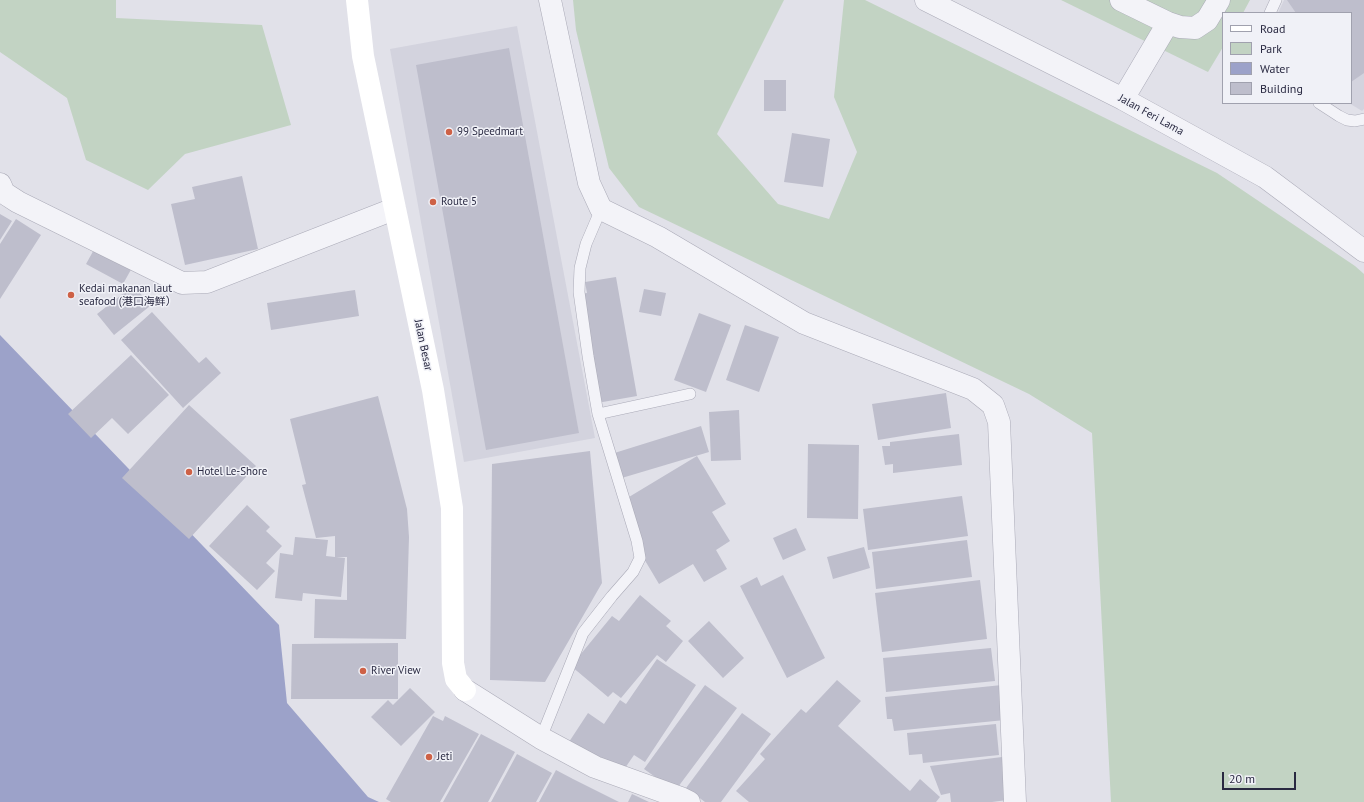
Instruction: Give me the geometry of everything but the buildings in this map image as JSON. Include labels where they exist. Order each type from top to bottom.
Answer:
[{"type":"street","name":"Jalan Besar","points":[[357,0],[363,56],[433,390],[452,508],[453,663],[456,679],[465,690],[541,738]]},
{"type":"street","points":[[550,0],[589,183],[601,210],[658,237],[804,323],[973,389],[993,404],[999,422],[1015,802]]},
{"type":"street","name":"Jalan Feri Lama","points":[[926,0],[1123,99],[1265,177],[1364,251]]},
{"type":"street","points":[[1121,0],[1168,23],[1180,27],[1195,28],[1207,20],[1219,0]]},
{"type":"street","points":[[1123,99],[1168,23]]},
{"type":"street","points":[[0,184],[4,193],[18,202],[182,283],[207,282],[394,209]]},
{"type":"street","points":[[541,738],[595,767],[689,802]]},
{"type":"lane","points":[[1270,12],[1276,0]]},
{"type":"lane","points":[[1321,104],[1347,120],[1355,121],[1364,119]]},
{"type":"lane","points":[[541,738],[583,633],[633,572],[640,558],[598,414],[579,292],[580,268],[586,244],[601,210]]},
{"type":"lane","points":[[598,414],[690,394]]},
{"type":"shaded area","points":[[1284,0],[1364,0],[1364,109],[1362,111],[1351,104],[1352,104],[1352,12],[1278,12]]},
{"type":"shaded area","points":[[517,26],[595,438],[464,462],[390,49]]},
{"type":"green space","points":[[0,0],[116,0],[116,18],[262,25],[291,125],[185,154],[148,190],[86,160],[67,98],[0,52]]},
{"type":"green space","points":[[573,0],[784,0],[717,134],[778,204],[829,219],[857,152],[834,97],[844,0],[865,0],[1217,173],[1355,266],[1364,274],[1364,802],[1111,802],[1092,433],[1029,394],[639,207],[609,168],[576,30]]},
{"type":"green space","points":[[1061,0],[1250,0],[1244,12],[1222,12],[1222,49],[1208,72]]},
{"type":"water","points":[[0,335],[279,625],[287,703],[368,797],[379,802],[0,802]]},
{"type":"place","name":"99 Speedmart","points":[[449,132]]},
{"type":"place","name":"Route 5","points":[[433,202]]},
{"type":"place","name":"Kedai makanan laut seafood (港口海鲜）","points":[[71,295]]},
{"type":"place","name":"Hotel Le-Shore","points":[[189,472]]},
{"type":"place","name":"River View","points":[[363,671]]},
{"type":"place","name":"Jeti","points":[[429,757]]}]
